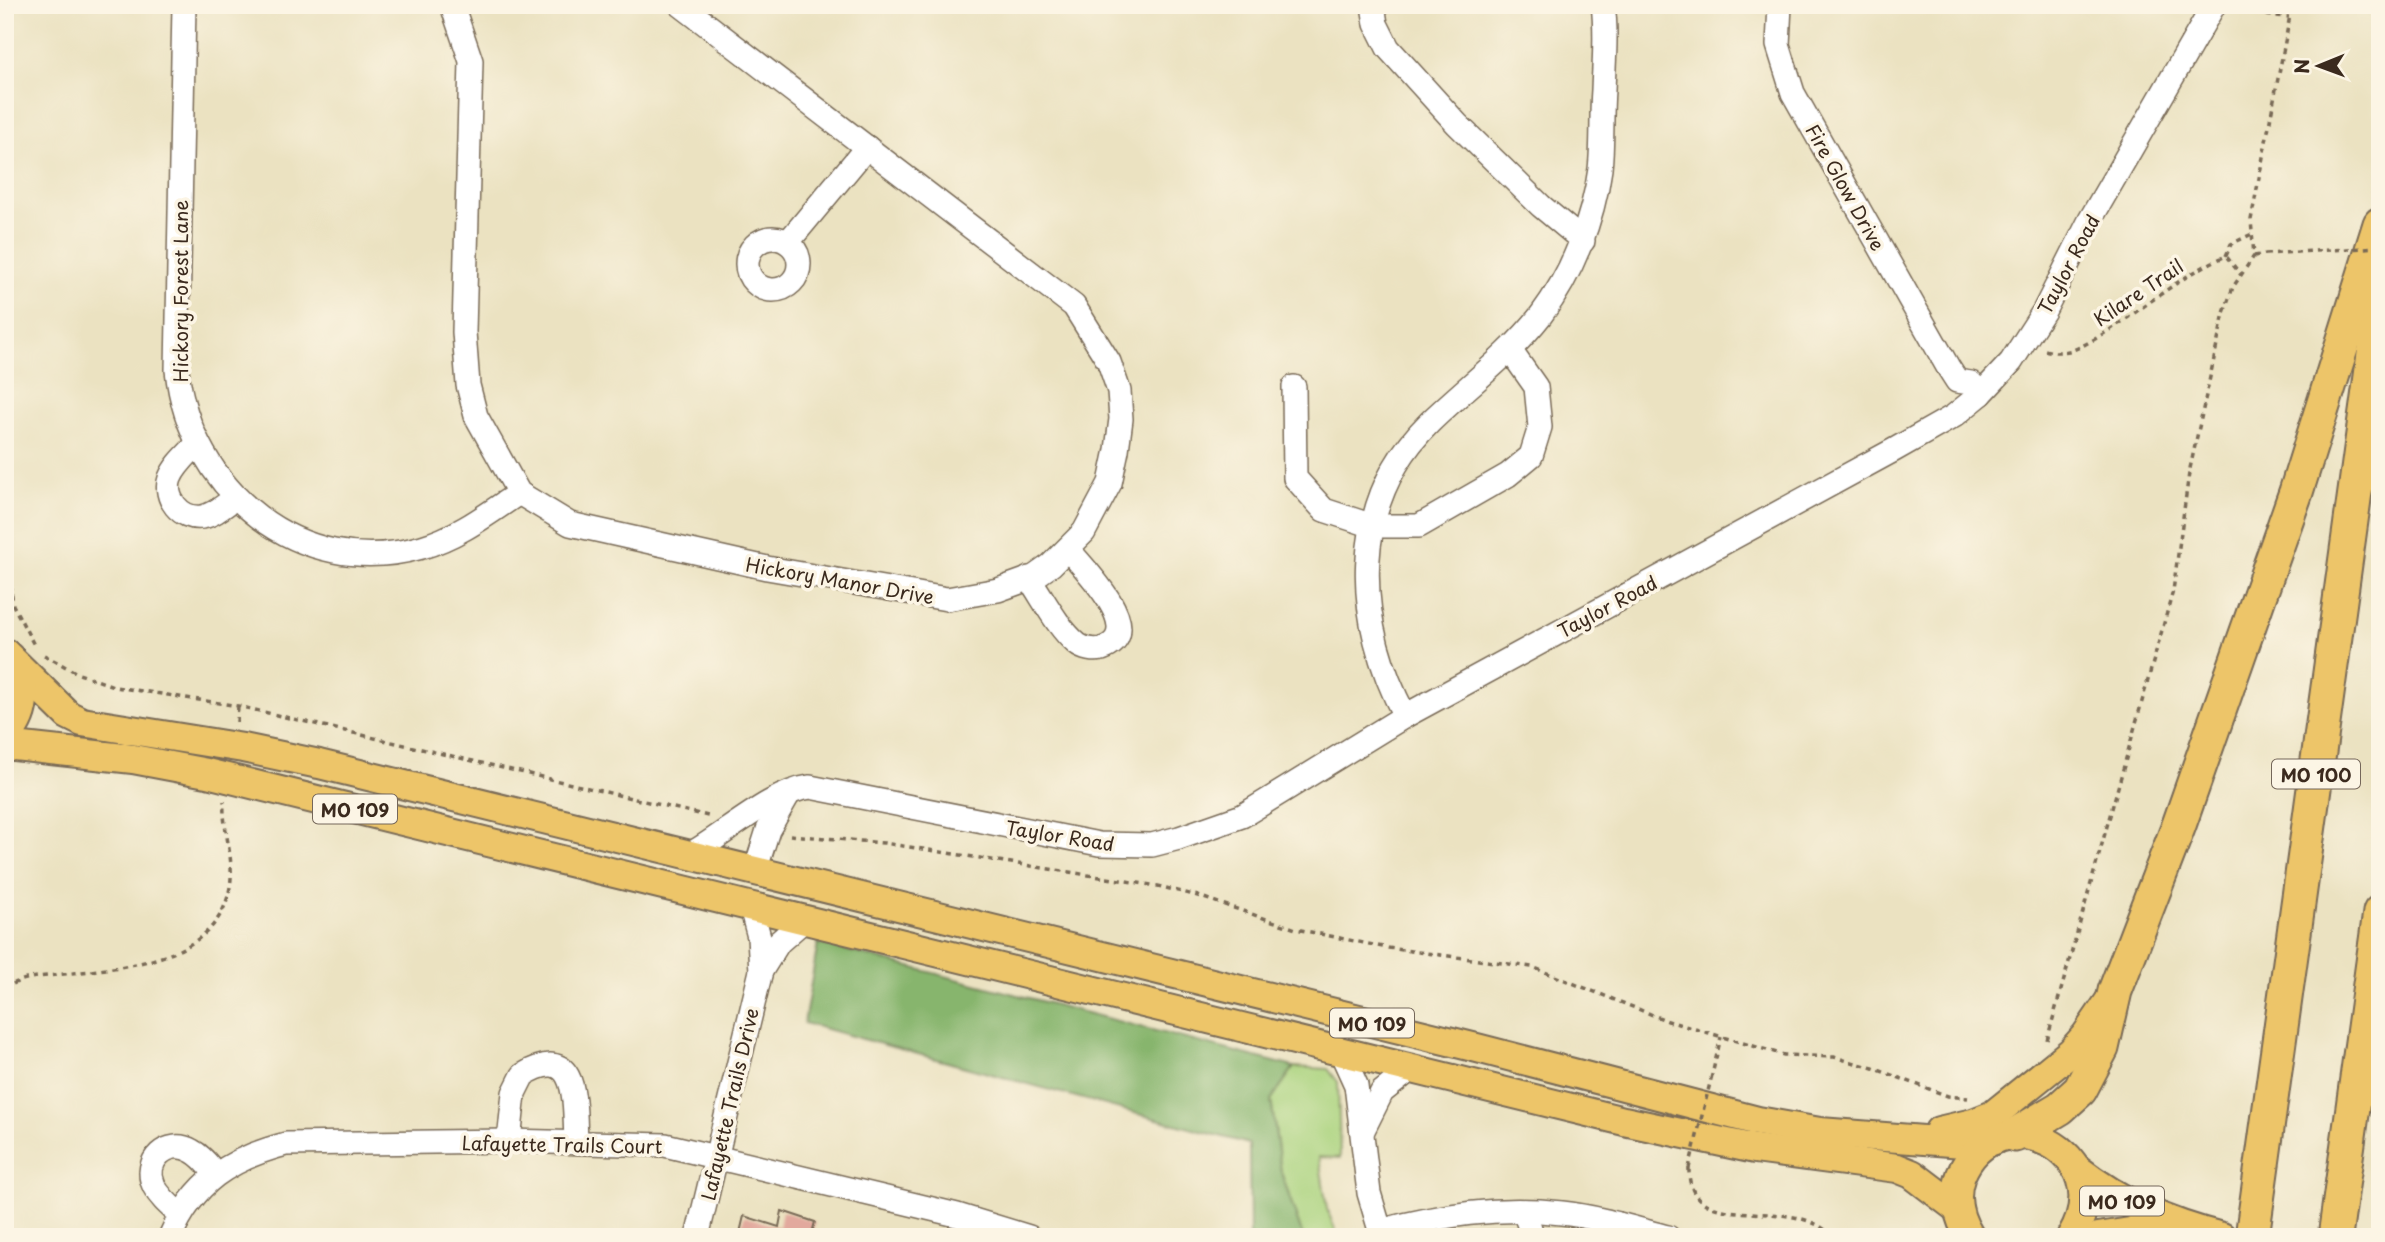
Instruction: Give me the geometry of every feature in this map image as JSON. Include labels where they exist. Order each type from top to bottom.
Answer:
[{"type":"highway","points":[[2005,1137],[2060,1108],[2080,1090],[2102,1048],[2115,991],[2179,825],[2291,504],[2380,223]]},
{"type":"highway","name":"MO 100","points":[[2252,1237],[2380,311]]},
{"type":"highway","points":[[2335,1237],[2380,912]]},
{"type":"main road","points":[[5,738],[14,728],[23,707],[23,685],[8,654]]},
{"type":"main road","name":"MO 109","points":[[8,654],[68,715],[98,727],[173,736],[306,761],[1526,1060],[1714,1111],[1820,1132],[1963,1143],[2035,1136],[2055,1144],[2076,1168],[2123,1201],[2174,1224],[2222,1237]]},
{"type":"main road","name":"MO 109","points":[[5,745],[132,759],[207,774],[1703,1139],[1897,1168],[1912,1174],[1960,1226]]},
{"type":"main road","points":[[701,894],[732,885],[755,871]]},
{"type":"main road","points":[[1909,1138],[1973,1123],[1993,1115],[2071,1052],[2086,1035],[2115,991]]},
{"type":"main road","points":[[1960,1226],[1958,1188],[1964,1168],[1977,1152],[2005,1137]]},
{"type":"main road","points":[[2071,1237],[2081,1219],[2084,1198],[2076,1168]]},
{"type":"main road","name":"MO 109","points":[[2098,1237],[2174,1224]]},
{"type":"street","name":"Hickory Forest Lane","points":[[184,5],[177,370],[186,419],[197,444],[235,498],[293,538],[324,551],[370,554],[422,548],[450,537],[519,493]]},
{"type":"street","name":"Hickory Manor Drive","points":[[452,5],[471,61],[464,332],[468,385],[476,416],[519,493],[570,524],[767,568],[947,599],[998,590],[1029,578],[1051,565],[1084,532],[1110,483],[1121,419],[1119,391],[1109,362],[1074,306],[681,5]]},
{"type":"street","points":[[1373,5],[1376,24],[1388,48],[1457,124],[1541,206],[1583,241]]},
{"type":"street","points":[[1405,716],[1373,636],[1366,598],[1373,526],[1395,468],[1411,443],[1510,350],[1541,315],[1583,241],[1600,171],[1603,5]]},
{"type":"street","name":"Fire Glow Drive","points":[[1780,5],[1779,45],[1793,93],[1915,312],[1946,358],[1957,381],[1976,389]]},
{"type":"street","name":"Taylor Road","points":[[689,855],[721,838],[757,810],[789,792],[810,787],[1098,844],[1152,845],[1242,816],[1405,716],[1954,416],[1976,389],[2011,362],[2044,311],[2090,220],[2214,5]]},
{"type":"street","points":[[788,242],[867,146]]},
{"type":"street","points":[[1294,387],[1295,478],[1324,510],[1373,526],[1419,526],[1508,475],[1531,456],[1540,427],[1536,387],[1510,350]]},
{"type":"street","points":[[197,444],[173,472],[169,482],[174,506],[193,517],[203,517],[235,498]]},
{"type":"street","points":[[1029,578],[1077,644],[1094,650],[1110,645],[1119,629],[1117,612],[1068,549]]},
{"type":"street","points":[[755,871],[773,818],[789,792]]},
{"type":"street","name":"Lafayette Trails Drive","points":[[698,1237],[715,1155],[761,971],[759,937],[751,907]]},
{"type":"street","name":"Lafayette Trails Drive","points":[[761,971],[779,942],[804,920]]},
{"type":"street","points":[[1341,1052],[1356,1085],[1363,1130],[1364,1163],[1380,1234],[1462,1212],[1524,1210],[1563,1213],[1664,1236]]},
{"type":"street","points":[[509,1142],[517,1085],[523,1074],[548,1065],[561,1068],[572,1082],[576,1142]]},
{"type":"street","points":[[1363,1130],[1382,1091],[1411,1069]]},
{"type":"street","name":"Lafayette Trails Court","points":[[170,1237],[180,1215],[200,1188],[216,1174],[257,1152],[286,1144],[576,1142],[665,1145],[715,1155],[957,1215],[1029,1237]]},
{"type":"street","points":[[180,1215],[153,1185],[150,1167],[158,1153],[171,1148],[191,1150],[216,1174]]},
{"type":"street","points":[[1524,1210],[1533,1237]]},
{"type":"path","points":[[2250,5],[2263,15],[2289,17]]},
{"type":"path","name":"Kilare Trail","points":[[2043,349],[2055,353],[2081,347],[2202,266],[2226,256],[2231,244],[2252,234]]},
{"type":"path","points":[[2254,256],[2380,247]]},
{"type":"path","points":[[2226,256],[2241,275]]},
{"type":"path","points":[[237,728],[238,706]]},
{"type":"path","points":[[5,990],[11,984],[33,978],[136,965],[180,950],[205,933],[221,910],[230,890],[233,860],[223,813],[224,799]]},
{"type":"path","points":[[1721,1037],[1689,1168],[1692,1187],[1708,1208],[1730,1215],[1771,1213],[1802,1217],[1820,1225],[1833,1237]]},
{"type":"green space","points":[[818,943],[1294,1067],[1271,1100],[1281,1172],[1303,1237],[1250,1237],[1249,1144],[804,1023]]},
{"type":"green space","points":[[1294,1067],[1328,1069],[1338,1082],[1340,1158],[1319,1157],[1327,1209],[1338,1237],[1303,1237],[1281,1172],[1271,1100]]},
{"type":"building","points":[[782,1211],[815,1222],[811,1237],[739,1237],[744,1216],[779,1227]]}]
